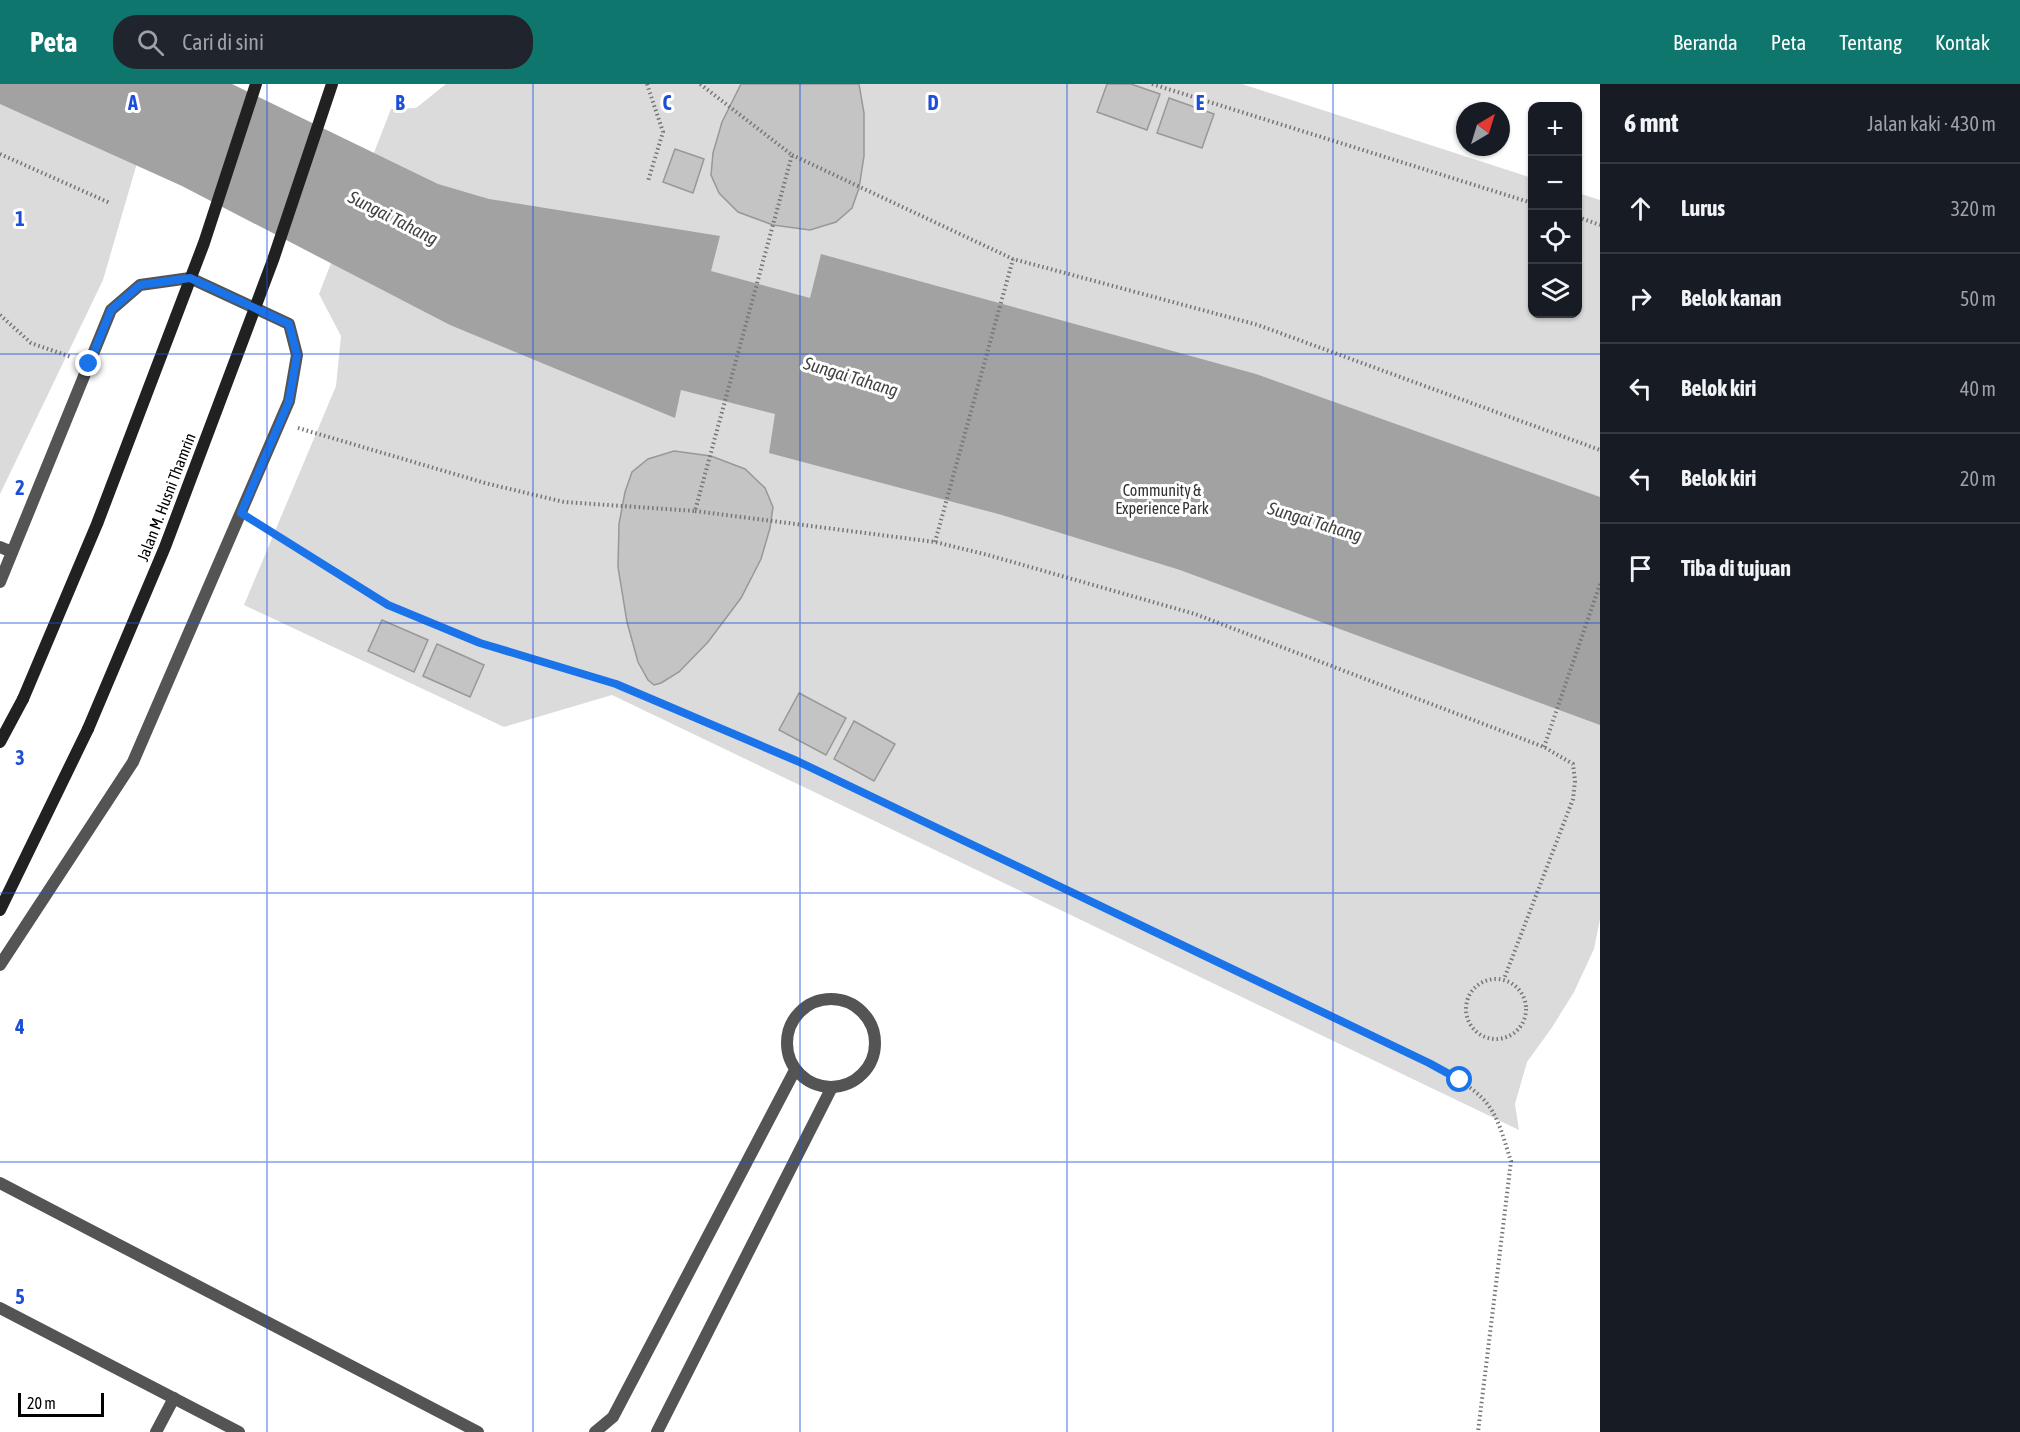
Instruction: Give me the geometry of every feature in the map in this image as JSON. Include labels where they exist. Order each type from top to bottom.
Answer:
[{"type":"main road","points":[[0,742],[22,699],[97,524],[200,254],[256,84]]},
{"type":"main road","name":"Jalan M. Husni Thamrin","points":[[0,910],[88,729],[174,525],[273,260],[332,84]]},
{"type":"street","points":[[0,582],[111,310],[125,297],[140,285],[190,278],[289,324],[297,355],[289,401],[133,762],[0,965]]},
{"type":"street","points":[[0,547],[12,552]]},
{"type":"street","points":[[840,999],[860,1009],[873,1027],[876,1048],[868,1068],[860,1076],[852,1083],[831,1089],[811,1084],[795,1070],[786,1050],[788,1029],[800,1010],[819,1000],[840,999]]},
{"type":"street","points":[[595,1432],[613,1417],[795,1070]]},
{"type":"street","points":[[657,1432],[831,1089]]},
{"type":"street","points":[[0,1183],[478,1432]]},
{"type":"street","points":[[0,1308],[239,1432]]},
{"type":"street","points":[[156,1432],[174,1398]]},
{"type":"path","points":[[646,84],[663,132],[648,181]]},
{"type":"path","points":[[700,84],[792,155],[1013,259],[1258,325],[1600,450]]},
{"type":"path","points":[[1152,84],[1528,201]]},
{"type":"path","points":[[0,154],[110,203]]},
{"type":"path","points":[[695,511],[792,155]]},
{"type":"path","points":[[1582,219],[1600,225]]},
{"type":"path","points":[[935,542],[1013,259]]},
{"type":"path","points":[[0,315],[31,343],[89,364]]},
{"type":"path","points":[[280,422],[485,483],[564,502],[695,511],[935,542],[988,555],[1195,614],[1544,747],[1573,764],[1575,781],[1573,799],[1504,979]]},
{"type":"path","points":[[241,513],[388,605],[480,643],[616,684],[797,761],[1429,1063],[1460,1080],[1485,1101],[1498,1123],[1511,1161],[1478,1432]]},
{"type":"path","points":[[1544,747],[1600,584]]},
{"type":"path","points":[[1494,978],[1504,979],[1514,984],[1521,992],[1526,1002],[1526,1013],[1523,1023],[1516,1031],[1508,1037],[1497,1040],[1477,1034],[1470,1026],[1465,1005],[1468,995],[1475,986],[1494,978]]},
{"type":"green space","points":[[0,84],[160,84],[103,280],[0,494]]},
{"type":"green space","name":"Community & Experience Park","points":[[446,84],[1242,84],[1456,153],[1456,156],[1464,156],[1528,177],[1528,318],[1582,318],[1582,194],[1600,200],[1600,919],[1594,949],[1574,992],[1527,1062],[1515,1104],[1519,1130],[612,695],[504,727],[244,605],[336,386],[341,336],[319,294],[391,109],[416,108]]},
{"type":"water","name":"Sungai Tahang","points":[[0,84],[232,84],[438,184],[489,199],[720,236],[711,271],[810,298],[821,254],[1256,374],[1600,497],[1600,725],[1180,570],[1002,515],[769,453],[775,414],[681,390],[675,418],[450,325],[182,186],[0,104]]},
{"type":"building","points":[[741,84],[859,84],[864,113],[864,156],[859,188],[852,208],[836,222],[810,230],[773,225],[738,212],[719,193],[711,175],[713,153],[722,122]]},
{"type":"building","points":[[1107,84],[1131,84],[1160,94],[1147,130],[1097,112]]},
{"type":"building","points":[[1169,98],[1214,114],[1202,148],[1157,133]]},
{"type":"building","points":[[675,149],[704,159],[693,193],[663,182]]},
{"type":"building","points":[[674,451],[711,456],[745,469],[765,488],[773,507],[761,559],[741,598],[708,642],[679,672],[654,685],[648,680],[638,662],[627,622],[618,567],[619,524],[625,492],[632,472],[648,459]]},
{"type":"building","points":[[382,620],[428,640],[414,672],[368,651]]},
{"type":"building","points":[[437,644],[484,665],[470,697],[423,676]]},
{"type":"building","points":[[799,693],[846,718],[826,755],[779,730]]},
{"type":"building","points":[[854,721],[895,744],[874,781],[834,759]]},
{"type":"route","points":[[89,364],[111,310],[140,285],[190,278],[289,324],[297,355],[289,401],[241,513],[388,605],[480,643],[616,684],[797,761],[1429,1063],[1460,1080]]}]
